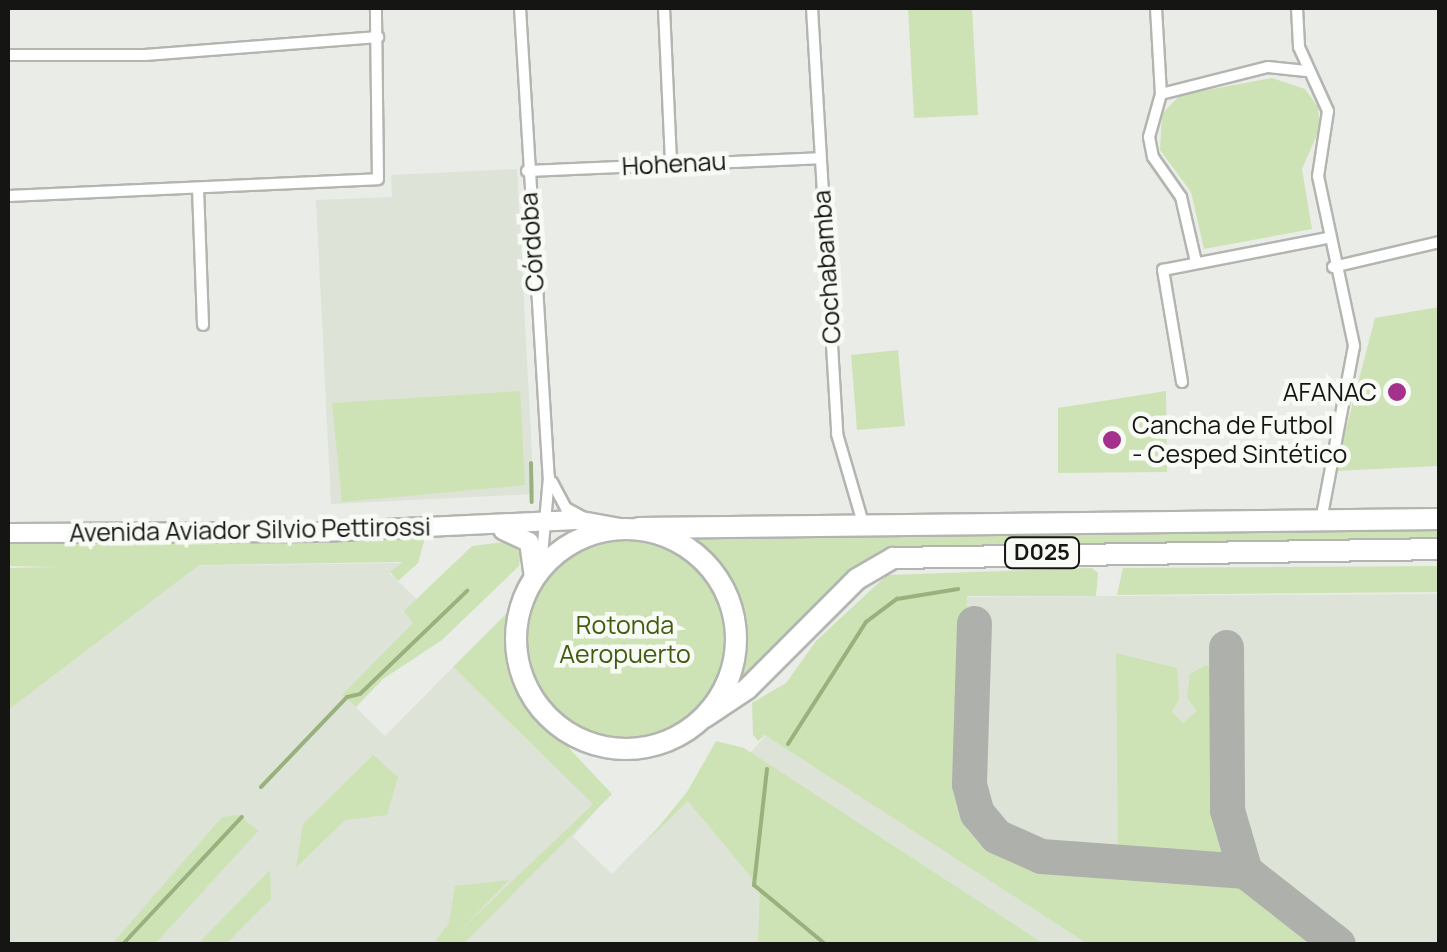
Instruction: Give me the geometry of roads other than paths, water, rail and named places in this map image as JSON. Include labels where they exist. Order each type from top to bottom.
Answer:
[{"type":"highway","name":"Avenida Aviador Silvio Pettirossi","points":[[630,528],[1440,519]]},
{"type":"highway","name":"D025","points":[[705,717],[733,666],[732,609],[703,559],[679,542],[630,528],[572,541],[538,572],[518,617],[517,656],[530,693],[555,724],[588,742],[624,750],[673,740],[746,690],[857,579],[894,558],[1440,549]]},
{"type":"main road","name":"Avenida Aviador Silvio Pettirossi","points":[[8,533],[492,527],[548,520],[588,520],[630,528]]},
{"type":"main road","points":[[492,527],[529,542],[538,572]]},
{"type":"street","points":[[8,196],[378,179],[376,8]]},
{"type":"street","name":"Córdoba","points":[[520,8],[527,171],[550,477],[548,520],[538,572]]},
{"type":"street","points":[[664,8],[672,164]]},
{"type":"street","name":"Cochabamba","points":[[812,8],[837,434],[863,523]]},
{"type":"street","points":[[1156,8],[1161,94],[1151,122],[1152,157],[1181,197],[1196,262]]},
{"type":"street","points":[[1296,8],[1306,71],[1328,111],[1317,166],[1333,267],[1354,354],[1321,520]]},
{"type":"street","points":[[8,55],[145,55],[378,37]]},
{"type":"street","points":[[1161,94],[1268,67],[1306,71]]},
{"type":"street","name":"Hohenau","points":[[527,171],[820,158]]},
{"type":"street","points":[[198,188],[203,325]]},
{"type":"street","points":[[1182,382],[1161,278],[1170,266],[1328,238]]},
{"type":"street","points":[[1333,267],[1440,242]]},
{"type":"street","points":[[550,477],[566,508],[588,520]]},
{"type":"waterway","points":[[531,463],[532,502]]},
{"type":"waterway","points":[[788,744],[866,622],[897,599],[958,589]]},
{"type":"waterway","points":[[261,787],[347,697],[360,694],[467,591]]},
{"type":"waterway","points":[[767,769],[754,885],[825,944]]},
{"type":"waterway","points":[[123,944],[242,817]]},
{"type":"place","name":"AFANAC","points":[[1397,392]]},
{"type":"place","name":"Cancha de Futbol - Cesped Sintético","points":[[1112,440]]},
{"type":"park label","name":"Rotonda Aeropuerto","points":[[625,640]]}]
